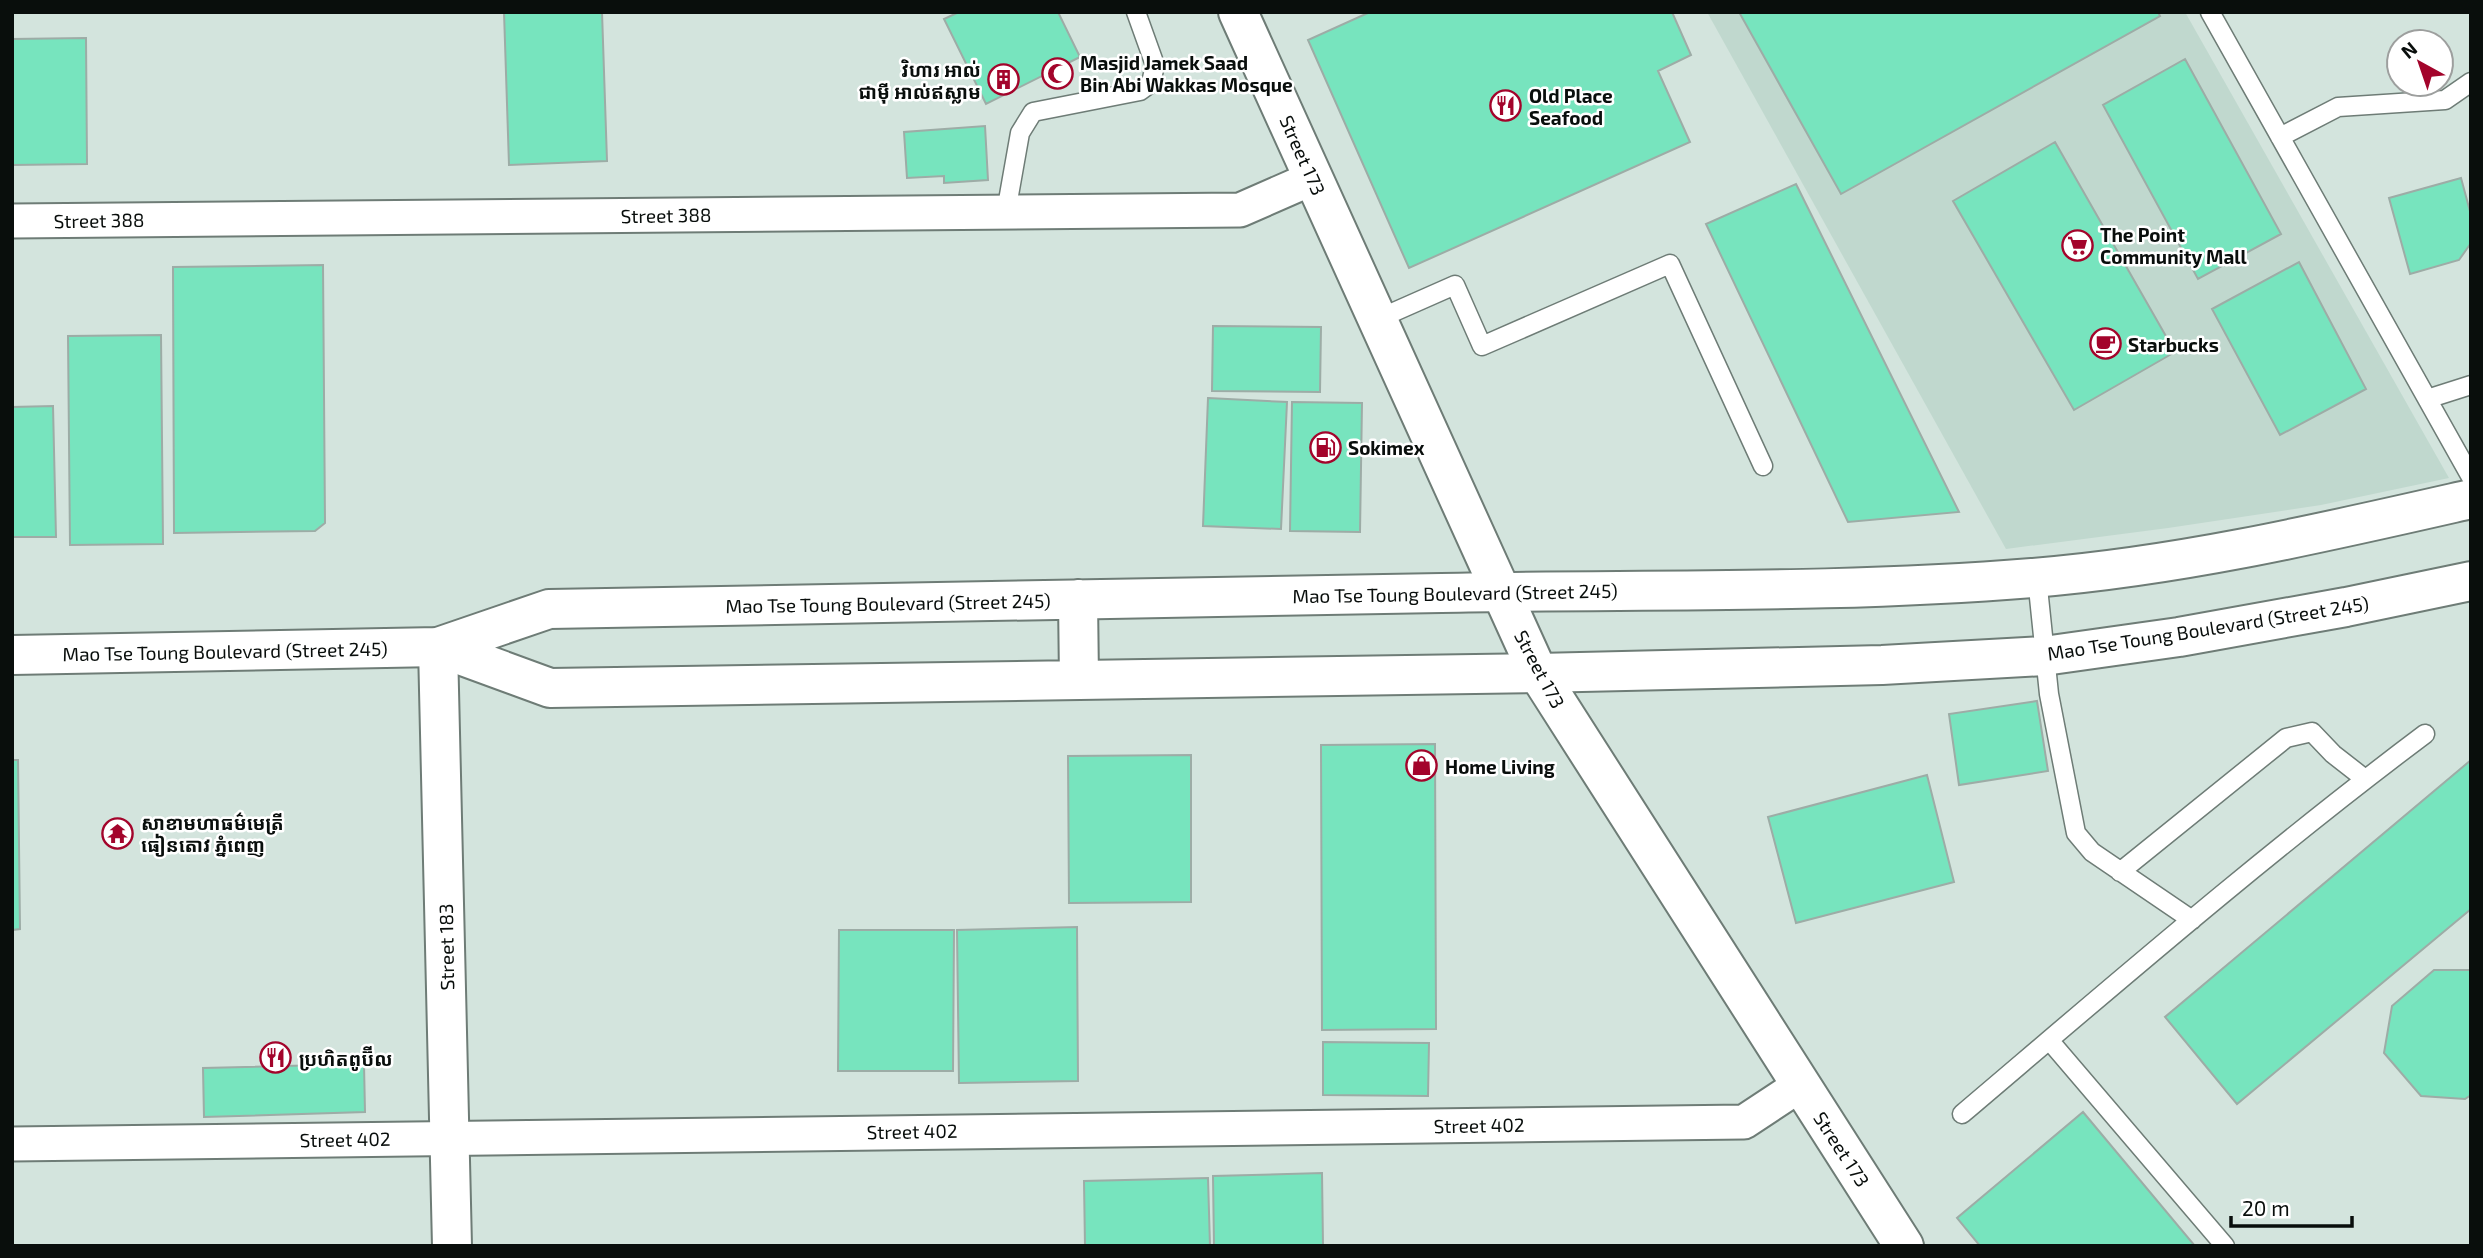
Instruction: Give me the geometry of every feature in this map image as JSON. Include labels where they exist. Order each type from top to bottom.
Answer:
[{"type":"main road","name":"Street 173","points":[[1238,12],[1538,673],[1904,1246]]},
{"type":"main road","name":"Mao Tse Toung Boulevard (Street 245)","points":[[12,655],[438,647],[549,608],[1891,587],[2037,578],[2175,561],[2284,541],[2471,499]]},
{"type":"main road","name":"Mao Tse Toung Boulevard (Street 245)","points":[[438,647],[550,688],[1882,665],[2044,656],[2179,637],[2471,581]]},
{"type":"main road","points":[[1078,599],[1079,680]]},
{"type":"main road","name":"Street 183","points":[[438,647],[452,1246]]},
{"type":"street","name":"Street 388","points":[[12,221],[1240,210],[1313,178]]},
{"type":"street","name":"Street 402","points":[[12,1144],[1744,1122],[1800,1085]]},
{"type":"lane","points":[[1006,212],[1020,133],[1033,112],[1140,91],[1151,83],[1155,65],[1136,12]]},
{"type":"lane","points":[[2210,12],[2471,477]]},
{"type":"lane","points":[[2280,137],[2338,107],[2445,100],[2471,82]]},
{"type":"lane","points":[[1378,319],[1455,285],[1482,346],[1670,264],[1763,466]]},
{"type":"lane","points":[[2427,399],[2471,385]]},
{"type":"lane","points":[[2037,578],[2044,656],[2076,833],[2092,852],[2192,920]]},
{"type":"lane","points":[[2120,872],[2286,738],[2312,732],[2333,754],[2365,779]]},
{"type":"lane","points":[[1962,1114],[2192,920],[2365,779],[2425,734]]},
{"type":"lane","points":[[2049,1040],[2225,1246]]},
{"type":"shaded area","name":"The Point Community Mall","points":[[1707,12],[2185,12],[2449,478],[2321,505],[2006,549]]},
{"type":"building","points":[[504,12],[602,12],[607,161],[509,165]]},
{"type":"building","name":"វិហារ អាល់ ជាម៉ី អាល់ឥស្លាម","points":[[959,12],[1058,12],[1080,57],[986,104],[944,19]]},
{"type":"building","name":"Old Place Seafood","points":[[1370,12],[1672,12],[1691,55],[1658,71],[1690,142],[1409,268],[1308,40]]},
{"type":"building","points":[[1739,12],[2158,12],[2160,16],[1841,194]]},
{"type":"building","points":[[86,38],[87,164],[12,165],[12,39]]},
{"type":"building","points":[[2185,59],[2281,234],[2198,279],[2103,105]]},
{"type":"building","points":[[985,126],[988,180],[944,183],[944,176],[907,178],[904,132]]},
{"type":"building","points":[[2055,142],[2175,352],[2074,410],[1953,201]]},
{"type":"building","points":[[2461,178],[2471,215],[2471,243],[2459,260],[2410,274],[2389,198]]},
{"type":"building","points":[[1796,184],[1959,512],[1848,522],[1706,224]]},
{"type":"building","points":[[2299,262],[2366,389],[2280,435],[2212,309]]},
{"type":"building","points":[[323,265],[325,523],[315,531],[174,533],[173,267]]},
{"type":"building","points":[[1213,326],[1321,327],[1320,392],[1212,391]]},
{"type":"building","points":[[161,335],[163,544],[70,545],[68,336]]},
{"type":"building","points":[[1208,398],[1287,402],[1281,529],[1203,526]]},
{"type":"building","points":[[1292,402],[1362,403],[1360,532],[1290,531]]},
{"type":"building","points":[[53,406],[56,537],[12,537],[12,407]]},
{"type":"building","points":[[2037,701],[2048,771],[1959,785],[1949,714]]},
{"type":"building","points":[[1435,744],[1436,1029],[1322,1030],[1321,745]]},
{"type":"building","points":[[1191,755],[1191,902],[1069,903],[1068,756]]},
{"type":"building","points":[[12,760],[18,760],[20,929],[12,930]]},
{"type":"building","points":[[2471,760],[2471,909],[2237,1104],[2165,1017]]},
{"type":"building","points":[[1927,775],[1954,882],[1796,923],[1768,817]]},
{"type":"building","points":[[1077,927],[1078,1081],[959,1083],[957,930]]},
{"type":"building","points":[[839,930],[954,930],[953,1071],[838,1071]]},
{"type":"building","points":[[2434,970],[2471,970],[2471,1095],[2465,1099],[2421,1096],[2384,1053],[2392,1006]]},
{"type":"building","points":[[1323,1042],[1429,1043],[1428,1096],[1323,1095]]},
{"type":"building","points":[[364,1064],[365,1112],[204,1117],[203,1068]]},
{"type":"building","points":[[2083,1112],[2195,1246],[1980,1246],[1957,1218]]},
{"type":"building","points":[[1322,1173],[1323,1246],[1214,1246],[1213,1176]]},
{"type":"building","points":[[1208,1178],[1210,1246],[1085,1246],[1084,1181]]},
{"type":"place","name":"Masjid Jamek Saad Bin Abi Wakkas Mosque","points":[[1057,73]]},
{"type":"place","name":"វិហារ អាល់ ជាម៉ី អាល់ឥស្លាម","points":[[1004,80]]},
{"type":"place","name":"Old Place Seafood","points":[[1506,106]]},
{"type":"place","name":"The Point Community Mall","points":[[2077,245]]},
{"type":"place","name":"Starbucks","points":[[2105,344]]},
{"type":"place","name":"Sokimex","points":[[1325,447]]},
{"type":"place","name":"Home Living","points":[[1422,766]]},
{"type":"place","name":"សាខាមហាធម៌មេត្រី ធៀនតោវ ភ្នំពេញ","points":[[118,833]]},
{"type":"place","name":"ប្រហិតពូប៊ីល","points":[[276,1058]]}]
